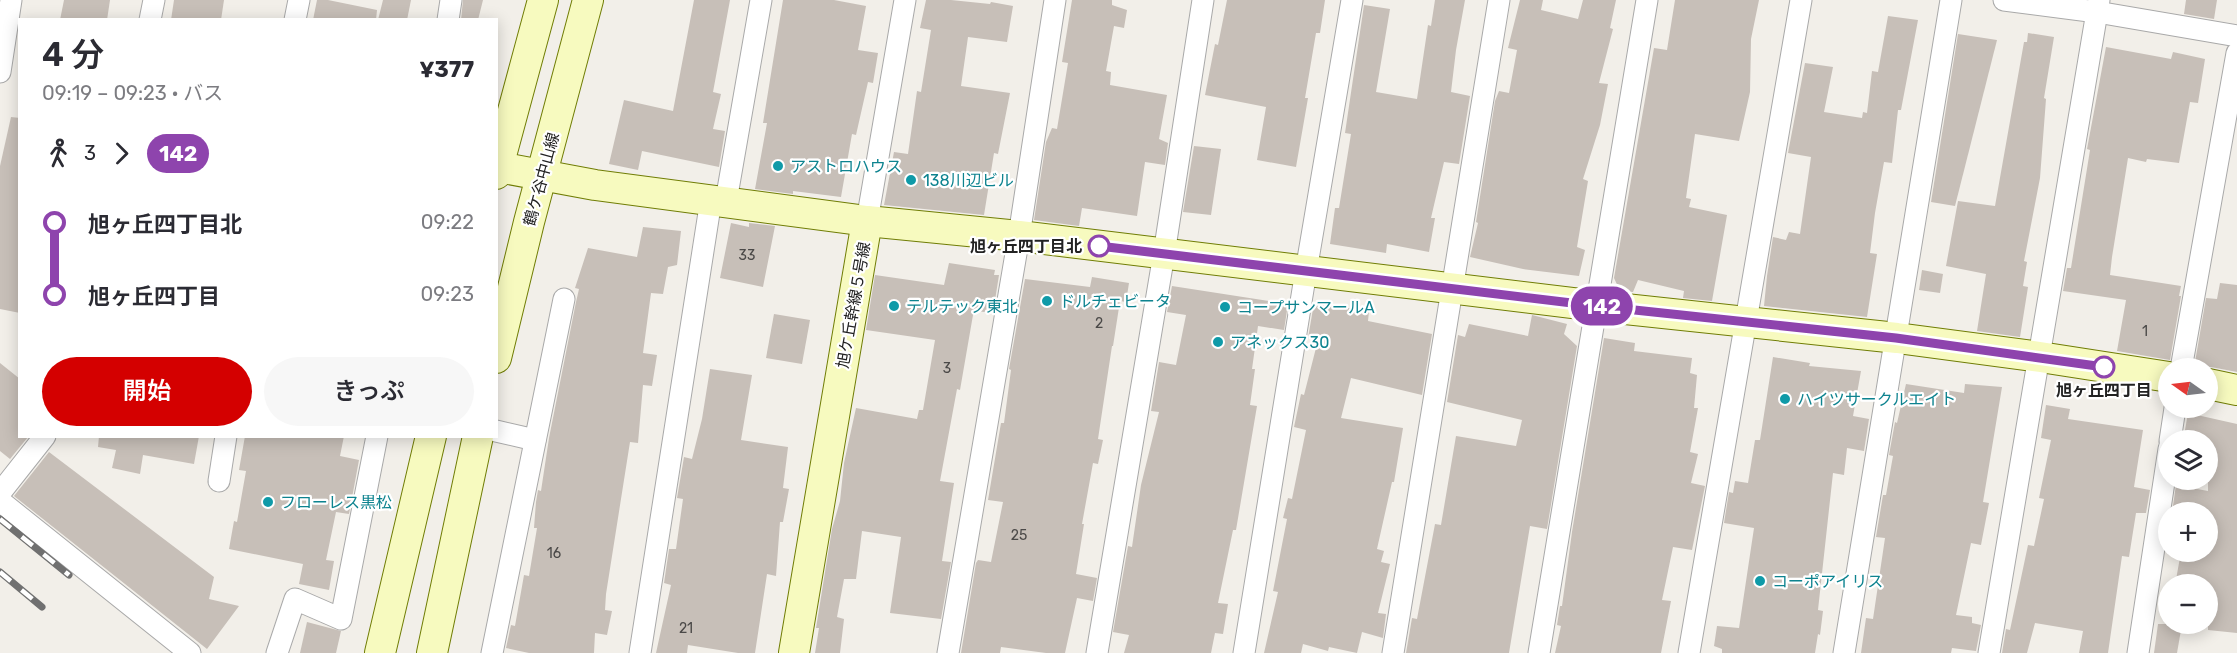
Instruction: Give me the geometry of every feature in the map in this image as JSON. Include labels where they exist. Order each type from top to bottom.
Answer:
[{"type":"street","points":[[0,72],[11,0]]},
{"type":"street","points":[[150,18],[154,0]]},
{"type":"street","points":[[295,18],[299,0]]},
{"type":"street","points":[[447,18],[451,0]]},
{"type":"street","points":[[498,166],[543,0]]},
{"type":"street","name":"鶴ケ谷中山線","points":[[498,350],[588,0]]},
{"type":"street","points":[[640,653],[718,200],[761,0]]},
{"type":"street","points":[[498,170],[867,221],[905,0]]},
{"type":"street","points":[[948,653],[1055,0]]},
{"type":"street","points":[[1097,653],[1164,254],[1203,0]]},
{"type":"street","points":[[1244,653],[1352,0]]},
{"type":"street","points":[[1393,653],[1499,0]]},
{"type":"street","points":[[1539,653],[1647,0]]},
{"type":"street","points":[[1689,653],[1801,0]]},
{"type":"street","points":[[1844,653],[1951,0]]},
{"type":"street","points":[[2004,0],[2098,6],[2237,36]]},
{"type":"street","points":[[1989,653],[2098,6]]},
{"type":"street","points":[[2183,358],[2237,53]]},
{"type":"street","name":"旭ケ丘幹線５号線","points":[[794,653],[867,221],[1018,236],[1597,306],[1896,338],[2158,375]]},
{"type":"street","points":[[492,653],[564,299]]},
{"type":"street","points":[[2218,386],[2237,390]]},
{"type":"street","points":[[498,431],[535,440]]},
{"type":"street","points":[[0,494],[43,438]]},
{"type":"street","points":[[219,481],[226,438]]},
{"type":"street","points":[[277,653],[295,599],[341,619],[377,438]]},
{"type":"street","points":[[380,653],[431,438]]},
{"type":"street","points":[[432,653],[478,438]]},
{"type":"street","points":[[2138,653],[2163,490]]},
{"type":"street","points":[[0,501],[190,653]]},
{"type":"building","points":[[64,0],[110,0],[107,18],[60,18]]},
{"type":"building","points":[[174,0],[224,0],[221,18],[171,18]]},
{"type":"building","points":[[317,0],[328,0],[377,10],[376,18],[313,18]]},
{"type":"building","points":[[383,0],[411,0],[407,18],[378,18]]},
{"type":"building","points":[[463,0],[483,0],[478,18],[461,18]]},
{"type":"building","points":[[694,0],[730,0],[713,92],[721,94],[713,129],[725,131],[719,167],[642,151],[638,170],[609,164],[624,100],[673,111]]},
{"type":"building","points":[[783,0],[834,0],[866,6],[858,50],[878,53],[873,83],[868,82],[856,135],[852,134],[841,197],[755,189],[767,123],[763,123]]},
{"type":"building","points":[[926,0],[990,4],[991,2],[1013,6],[1007,42],[968,37],[961,86],[1010,93],[998,154],[994,153],[984,215],[884,205],[894,152],[908,154],[917,91],[921,92],[931,30],[920,28]]},
{"type":"building","points":[[1072,0],[1112,0],[1112,5],[1127,10],[1124,28],[1114,26],[1106,71],[1111,72],[1110,85],[1167,95],[1159,139],[1168,143],[1165,165],[1145,162],[1137,216],[1082,208],[1079,226],[1034,220],[1046,142],[1052,128],[1057,129],[1068,63],[1062,62]]},
{"type":"building","points":[[1227,0],[1325,0],[1320,33],[1316,33],[1296,167],[1257,160],[1266,107],[1205,95]]},
{"type":"building","points":[[1435,0],[1465,0],[1451,92],[1470,96],[1459,164],[1444,162],[1431,218],[1435,218],[1429,252],[1387,244],[1386,253],[1330,244],[1335,208],[1339,208],[1351,134],[1345,133],[1364,5],[1390,9],[1376,92],[1417,99],[1428,25],[1431,26]]},
{"type":"building","points":[[1520,0],[1543,0],[1541,10],[1578,19],[1583,0],[1616,0],[1610,28],[1613,29],[1599,83],[1608,84],[1600,125],[1583,179],[1588,181],[1577,247],[1585,250],[1579,276],[1523,269],[1470,257],[1478,223],[1476,222],[1495,101],[1499,91],[1509,93],[1517,50],[1508,48]]},
{"type":"building","points":[[1675,0],[1759,0],[1751,39],[1750,92],[1739,141],[1695,134],[1686,198],[1691,199],[1689,207],[1727,215],[1712,301],[1683,298],[1684,291],[1638,280],[1633,292],[1620,291],[1614,278],[1654,48],[1667,50]]},
{"type":"building","points":[[2186,0],[2217,0],[2214,19],[2184,14]]},
{"type":"building","points":[[1888,16],[1918,20],[1901,110],[1898,110],[1892,163],[1884,162],[1875,213],[1870,253],[1877,254],[1867,317],[1764,306],[1773,237],[1786,240],[1789,232],[1800,234],[1811,157],[1788,153],[1805,63],[1833,67],[1824,112],[1862,118],[1863,112],[1867,113],[1872,71],[1878,72]]},
{"type":"building","points":[[2028,33],[2054,37],[2044,98],[2046,99],[2040,178],[2024,261],[2027,262],[2023,286],[2028,287],[2020,337],[1977,331],[1986,274],[1946,266],[1958,201],[1995,206],[2024,42],[2027,42]]},
{"type":"building","points":[[1958,34],[1997,40],[1955,206],[1931,202]]},
{"type":"building","points":[[2106,47],[2171,59],[2173,52],[2205,59],[2198,103],[2190,102],[2179,163],[2147,159],[2146,162],[2128,158],[2112,257],[2110,275],[2181,286],[2170,358],[2117,351],[2126,300],[2063,291],[2067,268],[2071,268],[2090,150],[2087,149]]},
{"type":"building","points":[[11,117],[18,118],[18,313],[0,309],[0,166]]},
{"type":"building","points":[[1194,146],[1221,149],[1211,215],[1183,212]]},
{"type":"building","points":[[731,223],[749,227],[749,223],[775,226],[763,287],[720,278]]},
{"type":"building","points":[[643,227],[681,231],[677,265],[668,267],[663,294],[651,293],[643,353],[657,355],[652,386],[643,385],[638,443],[630,442],[606,594],[605,610],[612,611],[607,635],[595,633],[594,653],[529,653],[506,648],[511,625],[515,626],[524,575],[529,576],[537,528],[534,528],[538,490],[541,491],[549,438],[579,289],[575,288],[588,248],[637,257]]},
{"type":"building","points":[[949,263],[995,270],[994,275],[999,275],[993,313],[976,311],[973,315],[960,390],[957,389],[940,481],[954,483],[942,561],[951,562],[941,619],[890,613],[901,537],[862,531],[856,579],[844,579],[837,617],[844,619],[840,653],[815,653],[819,628],[816,628],[832,529],[840,501],[844,463],[856,408],[917,419],[919,410],[923,410],[935,340],[866,330],[875,275],[944,285]]},
{"type":"building","points":[[1922,270],[1943,274],[1940,293],[1919,290]]},
{"type":"building","points":[[1092,277],[1129,283],[1126,302],[1120,301],[1098,439],[1103,440],[1098,464],[1093,463],[1076,574],[1097,578],[1093,601],[1077,598],[1065,653],[1001,647],[1000,653],[961,653],[976,563],[978,560],[991,562],[1003,502],[988,500],[1001,423],[1004,423],[1011,370],[1009,369],[1025,279],[1090,287]]},
{"type":"building","points":[[2220,283],[2237,285],[2237,372],[2218,368],[2218,358],[2196,358],[2206,298],[2217,299]]},
{"type":"building","points":[[1172,286],[1288,304],[1284,330],[1258,326],[1250,405],[1257,406],[1236,530],[1233,530],[1218,603],[1228,604],[1223,634],[1215,633],[1211,653],[1124,653],[1129,635],[1113,632],[1128,546],[1132,547],[1141,485],[1159,412],[1151,411],[1159,362],[1176,365],[1186,315],[1167,312]]},
{"type":"building","points":[[1314,303],[1369,311],[1368,321],[1432,334],[1422,395],[1351,378],[1341,418],[1403,428],[1394,482],[1392,482],[1377,549],[1384,551],[1381,562],[1390,564],[1378,613],[1386,614],[1383,638],[1362,632],[1357,653],[1329,647],[1328,651],[1303,644],[1301,653],[1264,653],[1278,592],[1273,591],[1287,519],[1283,518],[1288,498],[1292,499],[1306,430],[1294,427],[1301,394],[1304,395],[1318,340],[1308,338]]},
{"type":"building","points":[[774,314],[810,320],[802,364],[766,358]]},
{"type":"building","points":[[1532,315],[1567,324],[1564,334],[1577,346],[1547,529],[1530,526],[1509,653],[1406,653],[1412,618],[1417,619],[1435,524],[1441,525],[1456,436],[1516,446],[1522,420],[1447,402],[1458,335],[1465,337],[1469,324],[1528,336]]},
{"type":"building","points":[[1604,338],[1635,343],[1634,351],[1692,358],[1690,373],[1697,375],[1694,408],[1698,408],[1690,452],[1698,454],[1691,483],[1705,486],[1692,550],[1673,547],[1662,600],[1671,601],[1661,653],[1555,653],[1561,626],[1557,625],[1560,606],[1562,606]]},
{"type":"building","points":[[1773,357],[1810,363],[1809,366],[1861,371],[1853,416],[1869,419],[1864,451],[1847,448],[1844,475],[1833,473],[1818,610],[1823,611],[1815,653],[1722,653],[1722,649],[1714,646],[1717,626],[1739,628],[1754,528],[1724,523],[1729,492],[1733,493],[1735,481],[1748,483],[1755,440],[1760,440]]},
{"type":"building","points":[[0,363],[18,377],[18,438],[27,438],[10,459],[0,451]]},
{"type":"building","points":[[710,369],[752,375],[741,440],[788,447],[783,488],[789,489],[783,522],[780,522],[776,576],[767,574],[755,653],[738,653],[688,645],[687,653],[656,653],[671,585],[664,583],[669,549],[676,549],[683,499],[677,498],[684,457],[692,459],[702,419]]},
{"type":"building","points":[[1906,384],[1964,393],[1965,384],[2002,387],[1983,502],[1989,503],[1981,545],[1971,543],[1956,615],[1972,617],[1972,623],[1981,625],[1976,651],[1952,648],[1951,653],[1861,653],[1866,618],[1873,619],[1885,538],[1876,537],[1893,456],[1889,455],[1895,422],[1897,423]]},
{"type":"building","points":[[2046,405],[2070,409],[2068,419],[2143,430],[2134,487],[2150,490],[2146,513],[2136,513],[2129,557],[2122,556],[2108,653],[2079,653],[2083,631],[2035,623],[2027,653],[2002,653],[2006,629],[2010,630],[2028,545],[2034,546],[2044,499],[2039,498],[2051,440],[2041,438]]},
{"type":"building","points":[[2187,418],[2210,418],[2237,424],[2237,633],[2218,631],[2218,574],[2177,574],[2179,562],[2218,562],[2218,502],[2174,502],[2175,490],[2218,490],[2218,430],[2185,430]]},
{"type":"building","points":[[99,438],[199,438],[194,464],[143,455],[140,474],[112,468],[116,450],[98,447]]},
{"type":"building","points":[[245,438],[344,438],[340,456],[359,460],[349,514],[336,512],[326,560],[334,561],[329,590],[299,584],[303,564],[229,549],[234,521],[237,522],[246,471],[239,470]]},
{"type":"building","points":[[49,452],[214,577],[209,599],[239,606],[207,649],[14,496]]},
{"type":"building","points":[[307,622],[341,631],[336,653],[300,653]]},
{"type":"building","points":[[2158,624],[2158,634],[2180,634],[2177,653],[2154,653]]},
{"type":"railway","points":[[0,519],[69,575]]},
{"type":"railway","points":[[0,572],[42,607]]},
{"type":"bus line","name":"142","points":[[1099,246],[1597,306],[1896,338],[2104,367]]},
{"type":"place","name":"アストロハウス","points":[[778,166]]},
{"type":"place","name":"138川辺ビル","points":[[911,180]]},
{"type":"place","name":"旭ヶ丘四丁目北","points":[[1099,246]]},
{"type":"place","name":"ドルチェビータ","points":[[1047,301]]},
{"type":"place","name":"テルテック東北","points":[[894,306]]},
{"type":"place","name":"コープサンマールA","points":[[1225,307]]},
{"type":"place","name":"アネックス30","points":[[1218,342]]},
{"type":"place","name":"旭ヶ丘四丁目","points":[[2104,367]]},
{"type":"place","name":"ハイツサークルエイト","points":[[1785,399]]},
{"type":"place","name":"フローレス黒松","points":[[268,502]]},
{"type":"place","name":"コーポアイリス","points":[[1760,581]]}]
